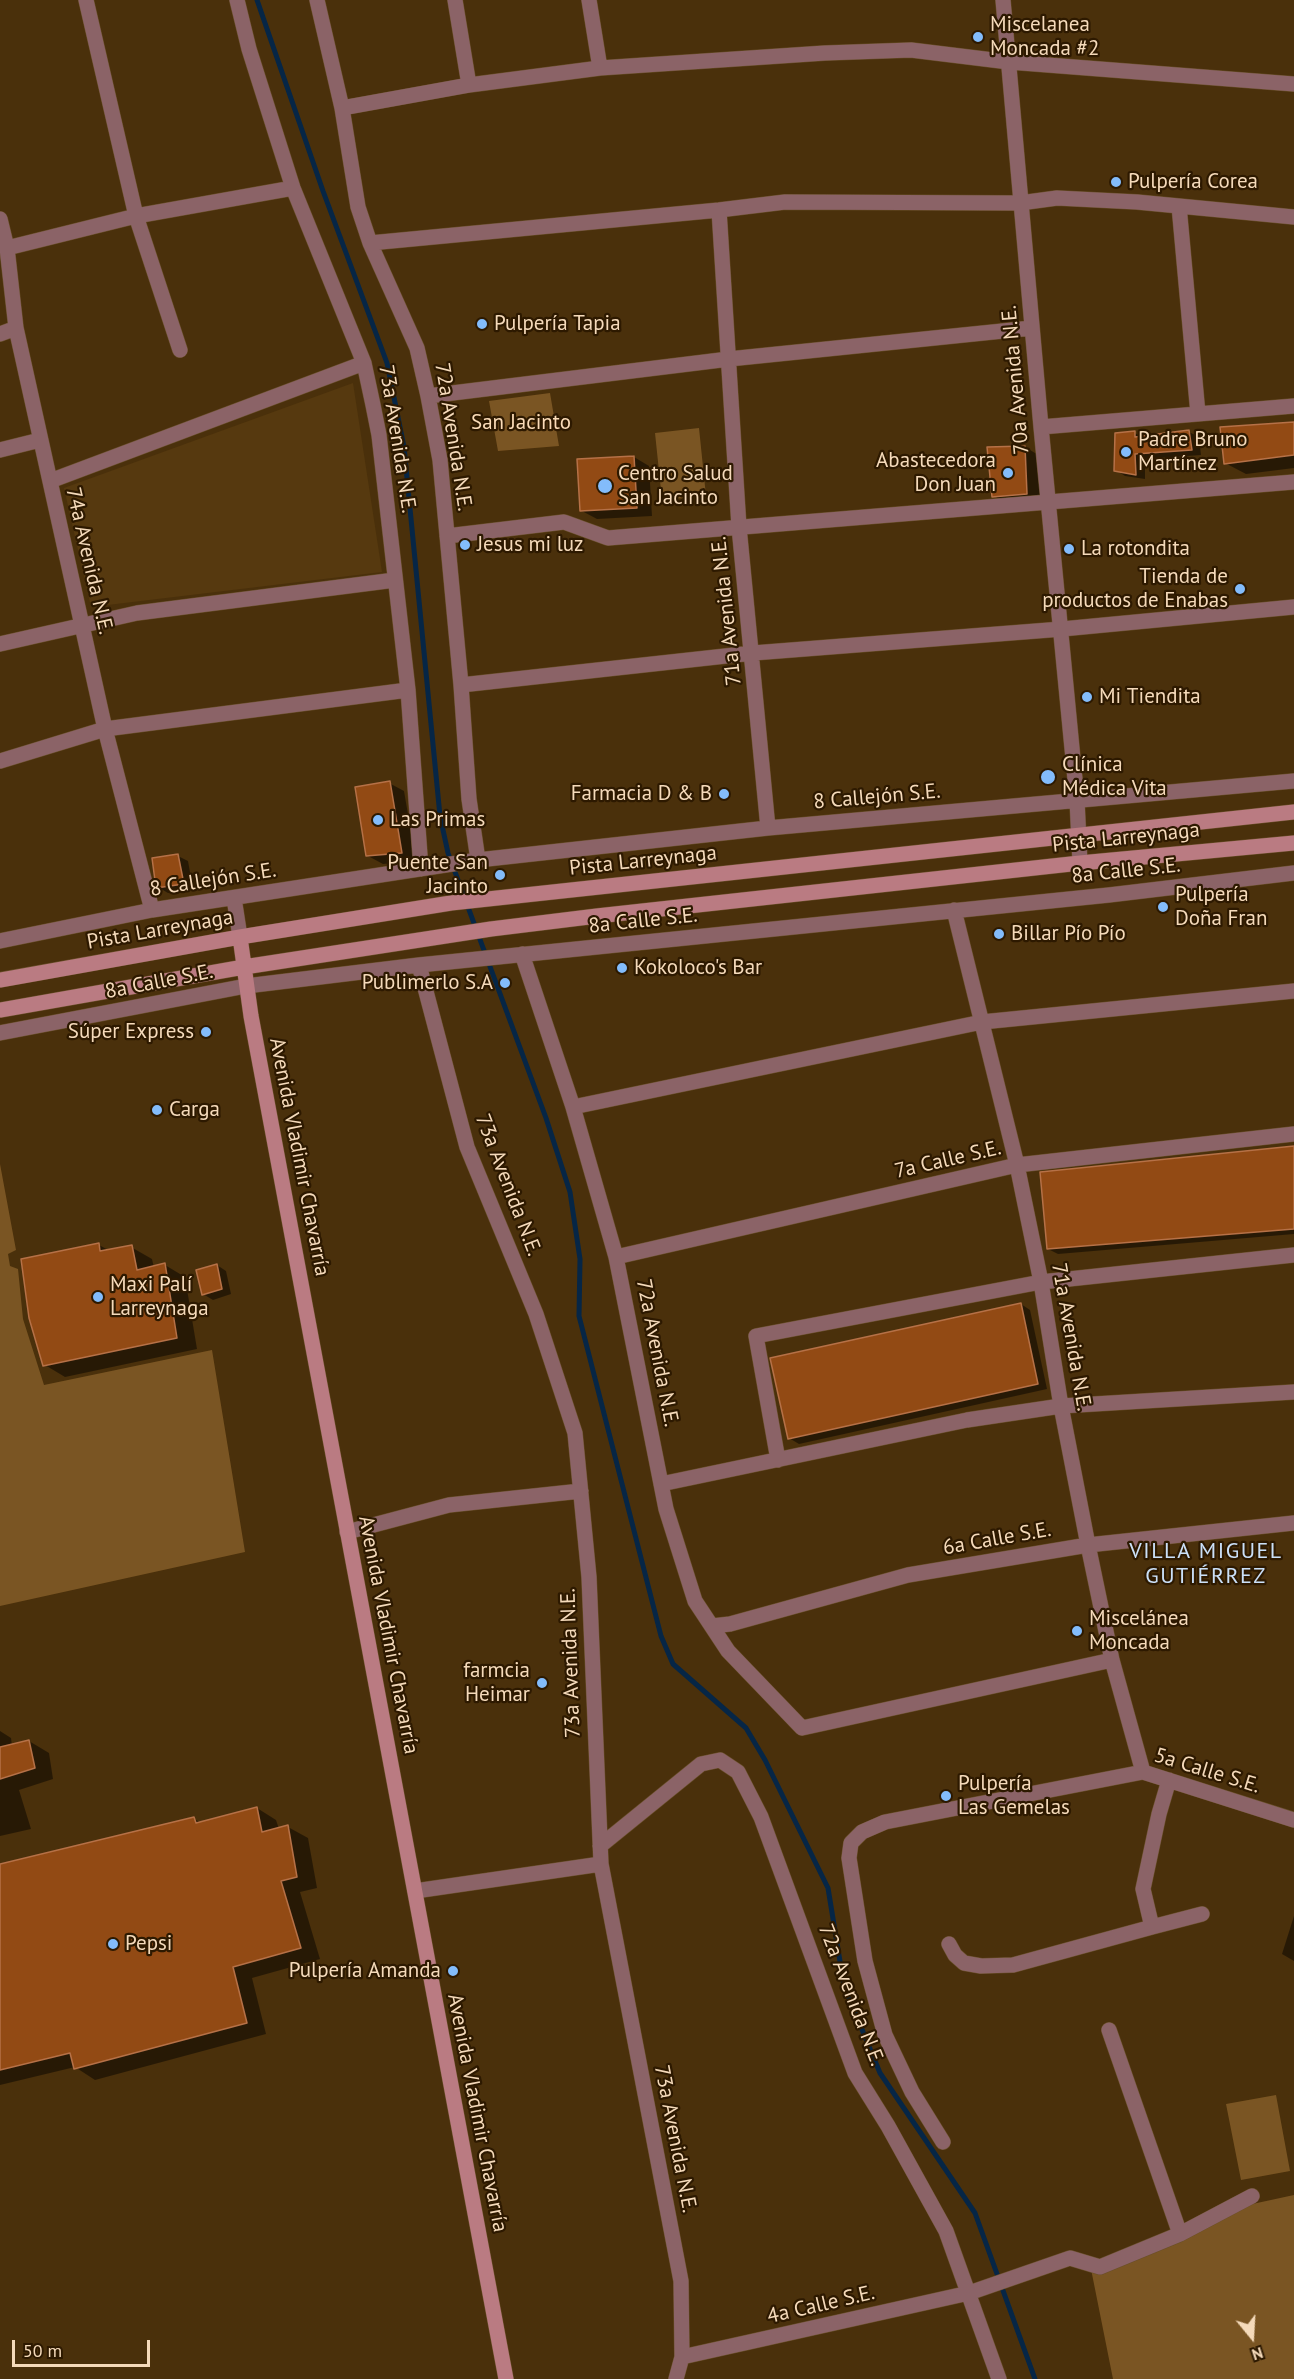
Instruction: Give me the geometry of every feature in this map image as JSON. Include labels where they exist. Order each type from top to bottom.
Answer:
[{"type":"main road","name":"Pista Larreynaga","points":[[0,980],[240,937],[451,903],[1294,813]]},
{"type":"main road","name":"Pista Larreynaga","points":[[0,1010],[244,967],[490,929],[1080,863],[1294,843]]},
{"type":"main road","name":"Avenida Vladimir Chavarría","points":[[240,937],[246,986],[506,2379]]},
{"type":"street","points":[[86,0],[136,216],[180,350]]},
{"type":"street","name":"73a Avenida N.E.","points":[[237,0],[249,49],[293,188],[364,363],[379,435],[428,868]]},
{"type":"street","name":"72a Avenida N.E.","points":[[317,0],[342,108],[358,207],[370,243],[417,348],[440,460],[469,799],[468,861]]},
{"type":"street","points":[[455,0],[469,85]]},
{"type":"street","points":[[589,0],[600,68]]},
{"type":"street","name":"70a Avenida N.E.","points":[[1002,0],[1062,629],[1080,836],[1080,863]]},
{"type":"street","points":[[342,108],[469,85],[600,68],[825,53],[911,50],[1009,62],[1294,84]]},
{"type":"street","points":[[7,248],[136,216],[293,188]]},
{"type":"street","points":[[370,243],[785,202],[1020,203],[1057,198],[1294,217]]},
{"type":"street","points":[[1179,206],[1198,414]]},
{"type":"street","name":"71a Avenida N.E.","points":[[719,210],[739,527],[753,653],[768,828]]},
{"type":"street","name":"74a Avenida N.E.","points":[[0,219],[7,248],[16,328],[40,440],[105,729],[152,910]]},
{"type":"street","points":[[0,334],[16,328]]},
{"type":"street","points":[[428,396],[729,359],[1032,328]]},
{"type":"street","points":[[50,481],[364,363]]},
{"type":"street","points":[[1041,427],[1294,406]]},
{"type":"street","points":[[0,450],[40,440]]},
{"type":"street","points":[[447,536],[564,522],[608,538],[1049,504],[1294,482]]},
{"type":"street","points":[[0,644],[137,613],[395,580]]},
{"type":"street","points":[[461,685],[753,653],[1062,629],[1294,607]]},
{"type":"street","points":[[0,761],[105,729],[408,690]]},
{"type":"street","name":"8 Callejón S.E.","points":[[0,941],[152,910],[468,861],[768,828],[1294,781]]},
{"type":"street","name":"8a Calle S.E.","points":[[0,1034],[246,986],[419,965],[1294,873]]},
{"type":"street","name":"Avenida Vladimir Chavarría","points":[[234,898],[240,937]]},
{"type":"street","name":"71a Avenida N.E.","points":[[954,910],[1017,1166],[1041,1282],[1061,1406],[1088,1545],[1112,1660],[1143,1772]]},
{"type":"street","name":"72a Avenida N.E.","points":[[522,954],[573,1107],[616,1257],[666,1509],[695,1601],[728,1651],[802,1728],[1112,1660]]},
{"type":"street","name":"73a Avenida N.E.","points":[[419,965],[467,1147],[536,1314],[575,1433],[589,1577],[601,1864],[681,2281],[681,2357],[676,2379]]},
{"type":"street","points":[[573,1107],[982,1022],[1294,991]]},
{"type":"street","name":"7a Calle S.E.","points":[[616,1257],[1017,1166],[1294,1134]]},
{"type":"street","points":[[778,1460],[756,1336],[1041,1282],[1294,1255]]},
{"type":"street","points":[[661,1484],[967,1420],[1061,1406],[1294,1392]]},
{"type":"street","points":[[347,1532],[449,1505],[581,1491]]},
{"type":"street","name":"6a Calle S.E.","points":[[712,1626],[730,1624],[908,1575],[1088,1545],[1294,1523]]},
{"type":"street","name":"72a Avenida N.E.","points":[[600,1846],[701,1764],[720,1760],[738,1772],[761,1817],[855,2073],[888,2126],[946,2231],[999,2379]]},
{"type":"street","name":"5a Calle S.E.","points":[[944,2142],[912,2092],[885,2035],[865,1961],[849,1858],[851,1843],[861,1832],[885,1822],[1143,1772],[1294,1820]]},
{"type":"street","points":[[1152,1927],[1143,1889],[1169,1780]]},
{"type":"street","points":[[415,1892],[601,1864]]},
{"type":"street","points":[[949,1944],[955,1955],[964,1963],[981,1966],[1013,1965],[1202,1914]]},
{"type":"street","points":[[1109,2030],[1180,2234]]},
{"type":"street","name":"4a Calle S.E.","points":[[681,2357],[969,2293],[1070,2258],[1100,2267],[1180,2234],[1252,2196]]},
{"type":"shaded area","points":[[353,383],[382,572],[91,607],[64,488]]},
{"type":"green space","name":"San Jacinto","points":[[550,393],[559,446],[498,451],[489,401]]},
{"type":"green space","points":[[699,428],[706,496],[662,500],[655,433]]},
{"type":"green space","points":[[0,1164],[16,1250],[8,1254],[10,1266],[18,1269],[23,1319],[44,1385],[212,1350],[245,1552],[0,1606]]},
{"type":"green space","points":[[1276,2095],[1290,2171],[1241,2180],[1226,2104]]},
{"type":"green space","points":[[1294,2195],[1294,2379],[1113,2379],[1090,2264],[1220,2211]]},
{"type":"building","points":[[1294,422],[1294,455],[1224,464],[1220,427]]},
{"type":"building","points":[[1189,430],[1192,450],[1135,454],[1136,475],[1114,471],[1115,433],[1135,431],[1135,437]]},
{"type":"building","name":"Abastecedora Don Juan","points":[[1025,446],[1027,494],[992,497],[987,447]]},
{"type":"building","points":[[634,456],[637,508],[580,511],[577,459]]},
{"type":"building","name":"Las Primas","points":[[390,781],[402,853],[366,856],[355,787]]},
{"type":"building","points":[[178,854],[184,884],[156,888],[152,858]]},
{"type":"building","points":[[1294,1146],[1294,1229],[1047,1249],[1040,1172]]},
{"type":"building","name":"Maxi Palí Larreynaga","points":[[99,1243],[100,1251],[132,1245],[137,1270],[165,1263],[177,1338],[43,1366],[29,1318],[21,1259]]},
{"type":"building","points":[[217,1264],[222,1289],[202,1295],[196,1270]]},
{"type":"building","points":[[1021,1303],[1038,1384],[788,1439],[770,1358]]},
{"type":"building","points":[[29,1740],[35,1768],[0,1779],[0,1747]]},
{"type":"building","name":"Pepsi","points":[[257,1807],[262,1832],[288,1825],[297,1877],[281,1881],[301,1948],[233,1967],[247,2023],[74,2069],[70,2053],[0,2070],[0,1864],[194,1817],[196,1823]]},
{"type":"waterway","points":[[257,0],[323,191],[387,363],[404,447],[440,816],[448,853],[546,1118],[570,1192],[580,1259],[579,1316],[661,1636],[673,1664],[746,1728],[765,1760],[828,1888],[844,1986],[880,2073],[975,2213],[1035,2379]]},
{"type":"place","name":"Miscelanea Moncada #2","points":[[978,37]]},
{"type":"place","name":"Pulpería Corea","points":[[1116,182]]},
{"type":"place","name":"Pulpería Tapia","points":[[482,324]]},
{"type":"place","name":"Padre Bruno Martínez","points":[[1126,452]]},
{"type":"place","name":"Abastecedora Don Juan","points":[[1008,473]]},
{"type":"place","name":"Centro Salud San Jacinto","points":[[605,486]]},
{"type":"place","name":"Jesus mi luz","points":[[465,545]]},
{"type":"place","name":"La rotondita","points":[[1069,549]]},
{"type":"place","name":"Tienda de productos de Enabas","points":[[1240,589]]},
{"type":"place","name":"Mi Tiendita","points":[[1087,697]]},
{"type":"place","name":"Clínica Médica Vita","points":[[1048,777]]},
{"type":"place","name":"Farmacia D & B","points":[[724,794]]},
{"type":"place","name":"Las Primas","points":[[378,820]]},
{"type":"place","name":"Puente San Jacinto","points":[[500,875]]},
{"type":"place","name":"Pulpería Doña Fran","points":[[1163,907]]},
{"type":"place","name":"Billar Pío Pío","points":[[999,934]]},
{"type":"place","name":"Kokoloco's Bar","points":[[622,968]]},
{"type":"place","name":"Publimerlo S.A","points":[[505,983]]},
{"type":"place","name":"Súper Express","points":[[206,1032]]},
{"type":"place","name":"Carga","points":[[157,1110]]},
{"type":"place","name":"Maxi Palí Larreynaga","points":[[98,1297]]},
{"type":"place","name":"Miscelánea Moncada","points":[[1077,1631]]},
{"type":"place","name":"farmcia Heimar","points":[[542,1683]]},
{"type":"place","name":"Pulpería Las Gemelas","points":[[946,1796]]},
{"type":"place","name":"Pepsi","points":[[113,1944]]},
{"type":"place","name":"Pulpería Amanda","points":[[453,1971]]},
{"type":"district","name":"VILLA MIGUEL GUTIÉRREZ","points":[[1206,1565]]}]
